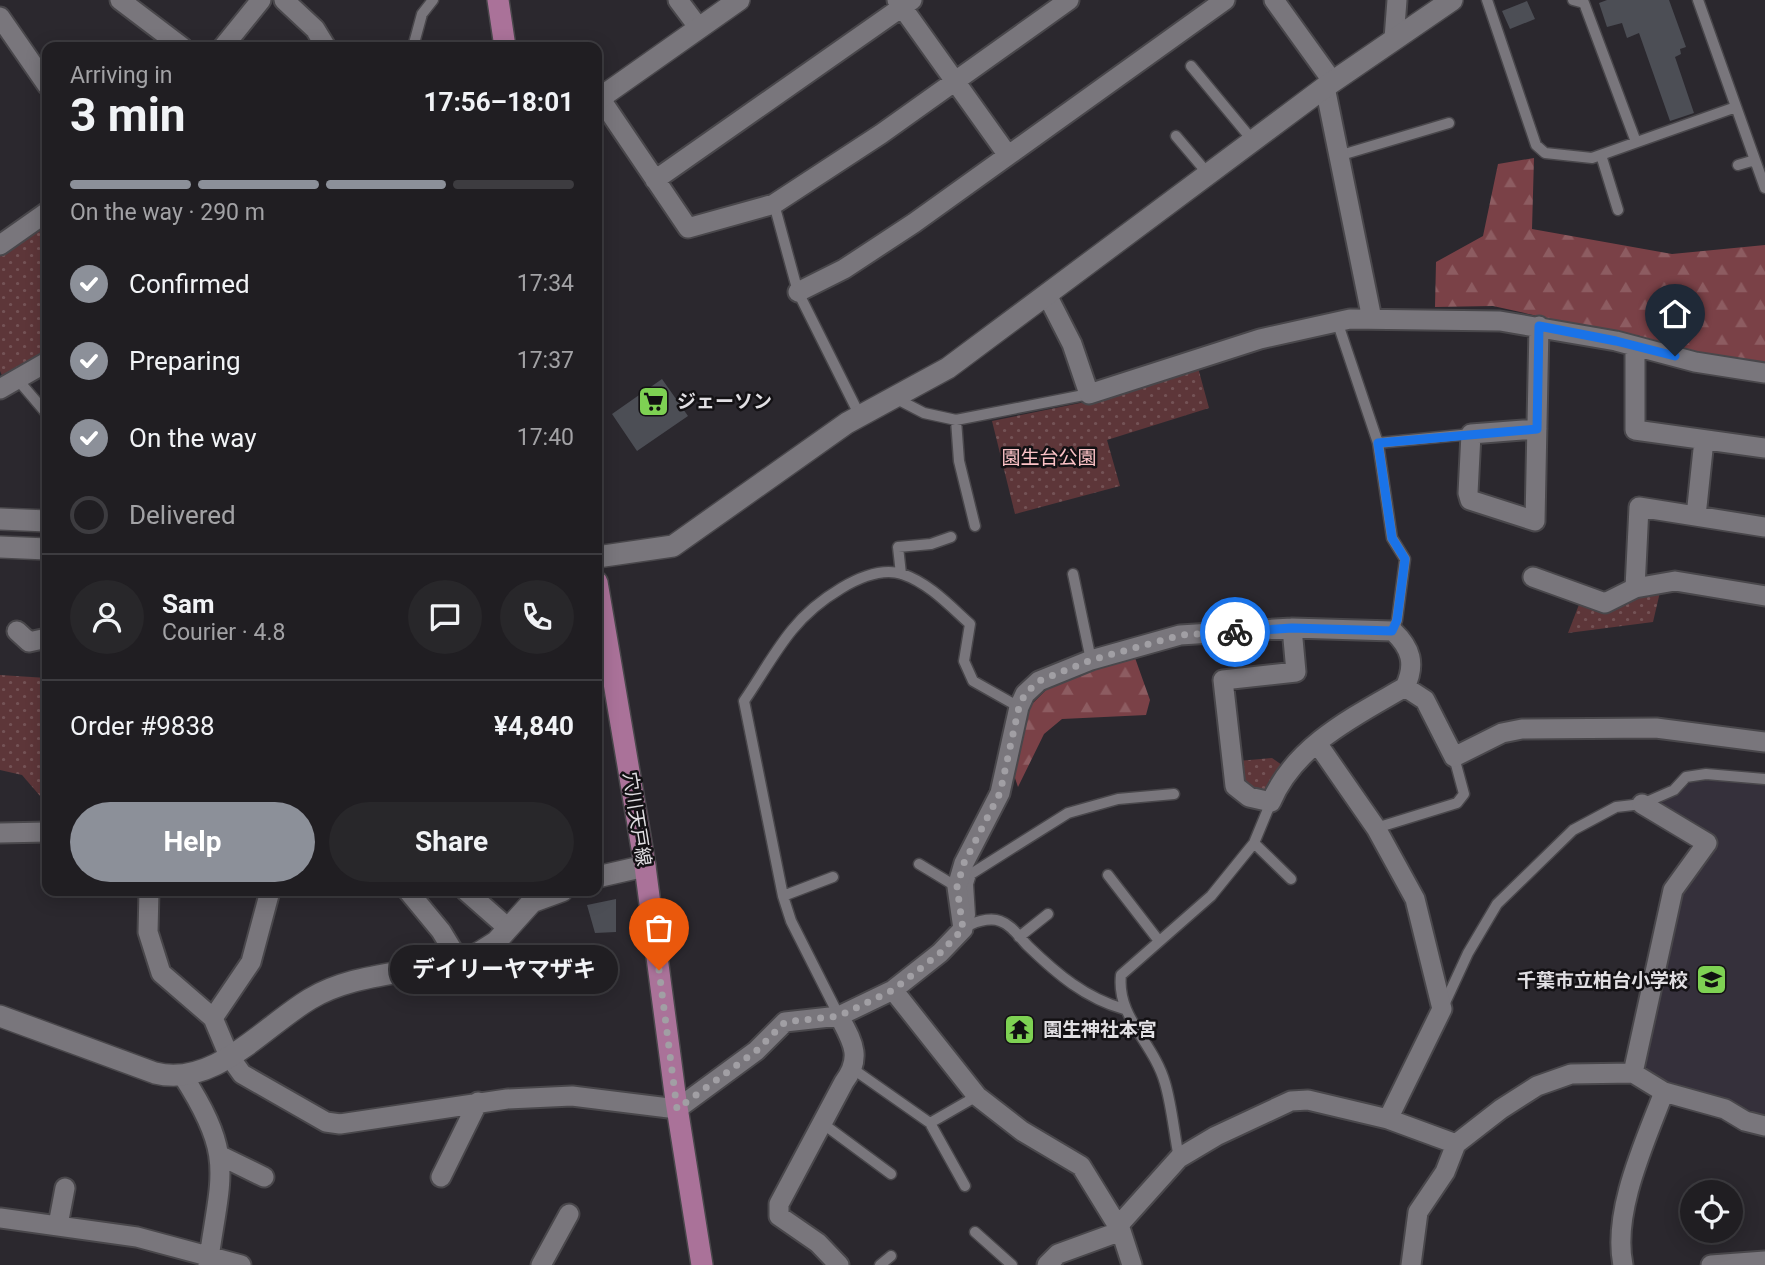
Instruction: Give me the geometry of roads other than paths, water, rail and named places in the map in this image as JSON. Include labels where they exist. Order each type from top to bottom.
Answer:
[{"type":"main road","points":[[498,0],[504,42]]},
{"type":"main road","name":"穴川天戸線","points":[[602,646],[645,866],[677,1109],[702,1265]]},
{"type":"street","points":[[227,42],[261,0]]},
{"type":"street","points":[[284,0],[315,30],[323,42]]},
{"type":"street","points":[[678,0],[699,28]]},
{"type":"street","points":[[602,96],[739,0]]},
{"type":"street","points":[[602,105],[688,228],[774,205],[881,134],[1069,0]]},
{"type":"street","points":[[798,292],[844,269],[891,239],[1224,0]]},
{"type":"street","points":[[1275,0],[1329,84],[1338,156],[1372,319]]},
{"type":"street","points":[[1394,39],[1397,0]]},
{"type":"street","points":[[602,557],[673,546],[860,416],[948,368],[1329,84],[1452,0]]},
{"type":"street","points":[[655,180],[904,2],[1007,154]]},
{"type":"street","points":[[130,3],[176,42]]},
{"type":"street","points":[[0,16],[42,78]]},
{"type":"street","points":[[0,245],[42,216]]},
{"type":"street","points":[[1047,295],[1072,344],[1089,394],[1260,339],[1336,320],[1500,321],[1539,326],[1635,346],[1695,362],[1765,373]]},
{"type":"street","points":[[1537,429],[1471,434],[1468,493],[1470,500],[1535,521],[1537,429],[1539,326]]},
{"type":"street","points":[[1635,346],[1635,430],[1765,448]]},
{"type":"street","points":[[0,389],[42,365]]},
{"type":"street","points":[[1696,516],[1703,440]]},
{"type":"street","points":[[1635,588],[1639,507],[1765,527]]},
{"type":"street","points":[[0,519],[42,521]]},
{"type":"street","points":[[0,547],[42,551]]},
{"type":"street","points":[[1533,577],[1605,603],[1635,588],[1675,581],[1765,596]]},
{"type":"street","points":[[149,896],[148,932],[161,972],[213,1018],[229,1056],[242,1074],[326,1122],[340,1125],[478,1102],[572,1096],[677,1109],[756,1051],[785,1022],[839,1016],[893,990],[940,953],[967,926],[957,887],[964,863],[1000,793],[1019,707],[1025,694],[1039,681],[1091,660],[1181,635],[1292,628],[1392,631],[1412,656],[1412,672],[1405,687],[1324,735],[1285,778],[1271,802],[1249,797],[1235,786],[1223,680],[1296,672],[1292,628]]},
{"type":"street","points":[[17,631],[29,642],[42,639]]},
{"type":"street","points":[[1405,687],[1424,701],[1454,757],[1502,733],[1522,729],[1656,727],[1765,742]]},
{"type":"street","points":[[1317,743],[1376,828],[1415,899],[1443,1009],[1388,1119]]},
{"type":"street","points":[[1633,1073],[1673,890],[1707,843],[1642,804]]},
{"type":"street","points":[[0,833],[42,832]]},
{"type":"street","points":[[602,876],[645,866]]},
{"type":"street","points":[[213,1018],[251,962],[269,896]]},
{"type":"street","points":[[412,896],[441,931],[458,959]]},
{"type":"street","points":[[472,896],[508,928]]},
{"type":"street","points":[[1,1021],[135,1067],[173,1078],[183,1076],[206,1069],[229,1056],[321,994],[379,975],[477,954],[496,942],[532,896]]},
{"type":"street","points":[[893,990],[977,1096],[1022,1131],[1081,1166],[1120,1228],[1132,1265]]},
{"type":"street","points":[[839,1016],[856,1047],[853,1069],[821,1123],[779,1204],[779,1216],[818,1243],[839,1265]]},
{"type":"street","points":[[1411,1265],[1418,1212],[1445,1172],[1456,1144],[1536,1086],[1571,1074],[1633,1073],[1664,1092],[1725,1109],[1745,1121],[1765,1126]]},
{"type":"street","points":[[183,1076],[215,1132],[221,1156],[219,1203],[209,1260]]},
{"type":"street","points":[[1623,1265],[1621,1225],[1641,1152],[1664,1092]]},
{"type":"street","points":[[1047,1265],[1058,1254],[1120,1228],[1179,1157],[1216,1136],[1291,1101],[1308,1100],[1388,1119],[1456,1144]]},
{"type":"street","points":[[441,1177],[478,1102]]},
{"type":"street","points":[[221,1156],[264,1177]]},
{"type":"street","points":[[58,1225],[65,1188]]},
{"type":"street","points":[[541,1265],[569,1214]]},
{"type":"street","points":[[0,1218],[137,1237],[209,1260],[241,1265]]},
{"type":"street","points":[[1711,1265],[1765,1261]]},
{"type":"lane","points":[[414,42],[422,13],[433,0]]},
{"type":"lane","points":[[1488,0],[1536,145],[1545,153],[1592,158],[1736,107]]},
{"type":"lane","points":[[1573,0],[1588,1],[1636,142]]},
{"type":"lane","points":[[1698,0],[1765,188]]},
{"type":"lane","points":[[1191,66],[1254,142]]},
{"type":"lane","points":[[1338,156],[1449,123]]},
{"type":"lane","points":[[1176,136],[1209,175]]},
{"type":"lane","points":[[1601,155],[1618,210]]},
{"type":"lane","points":[[1738,165],[1755,160]]},
{"type":"lane","points":[[774,205],[798,292],[860,416]]},
{"type":"lane","points":[[1336,320],[1378,443],[1392,538],[1405,559],[1397,620],[1392,631]]},
{"type":"lane","points":[[18,380],[42,408]]},
{"type":"lane","points":[[894,398],[924,413],[956,421],[1089,394]]},
{"type":"lane","points":[[956,421],[959,461],[975,526]]},
{"type":"lane","points":[[1378,443],[1471,434]]},
{"type":"lane","points":[[901,574],[898,547],[931,544],[951,537]]},
{"type":"lane","points":[[839,1016],[790,921],[744,701],[793,629],[823,603],[859,578],[878,573],[901,574],[932,590],[970,624],[964,661],[973,681],[1019,707]]},
{"type":"lane","points":[[1073,574],[1091,660]]},
{"type":"lane","points":[[1376,828],[1457,803],[1464,794],[1454,757]]},
{"type":"lane","points":[[1443,1009],[1468,953],[1497,904],[1573,830],[1616,807],[1642,804],[1674,790],[1686,777],[1706,774],[1765,779]]},
{"type":"lane","points":[[1124,1009],[1101,1003],[1067,981],[1011,928],[997,919],[967,926],[968,884],[971,874],[1068,813],[1118,799],[1174,794]]},
{"type":"lane","points":[[1179,1157],[1165,1082],[1154,1056],[1124,1009],[1119,992],[1121,975],[1211,896],[1254,843],[1271,802]]},
{"type":"lane","points":[[1254,843],[1291,879]]},
{"type":"lane","points":[[919,864],[957,887]]},
{"type":"lane","points":[[1108,875],[1159,941]]},
{"type":"lane","points":[[783,896],[833,877]]},
{"type":"lane","points":[[1019,937],[1048,914]]},
{"type":"lane","points":[[853,1069],[930,1123],[965,1186]]},
{"type":"lane","points":[[930,1123],[977,1096]]},
{"type":"lane","points":[[821,1123],[891,1174]]},
{"type":"lane","points":[[975,1232],[1012,1265]]},
{"type":"lane","points":[[880,1265],[891,1256]]},
{"type":"place","name":"ジェーソン","points":[[654,401]]},
{"type":"place","name":"デイリーヤマザキ","points":[[659,970]]},
{"type":"place","name":"千葉市立柏台小学校","points":[[1711,980]]},
{"type":"place","name":"園生神社本宮","points":[[1020,1029]]},
{"type":"park label","name":"園生台公園","points":[[1049,457]]}]
